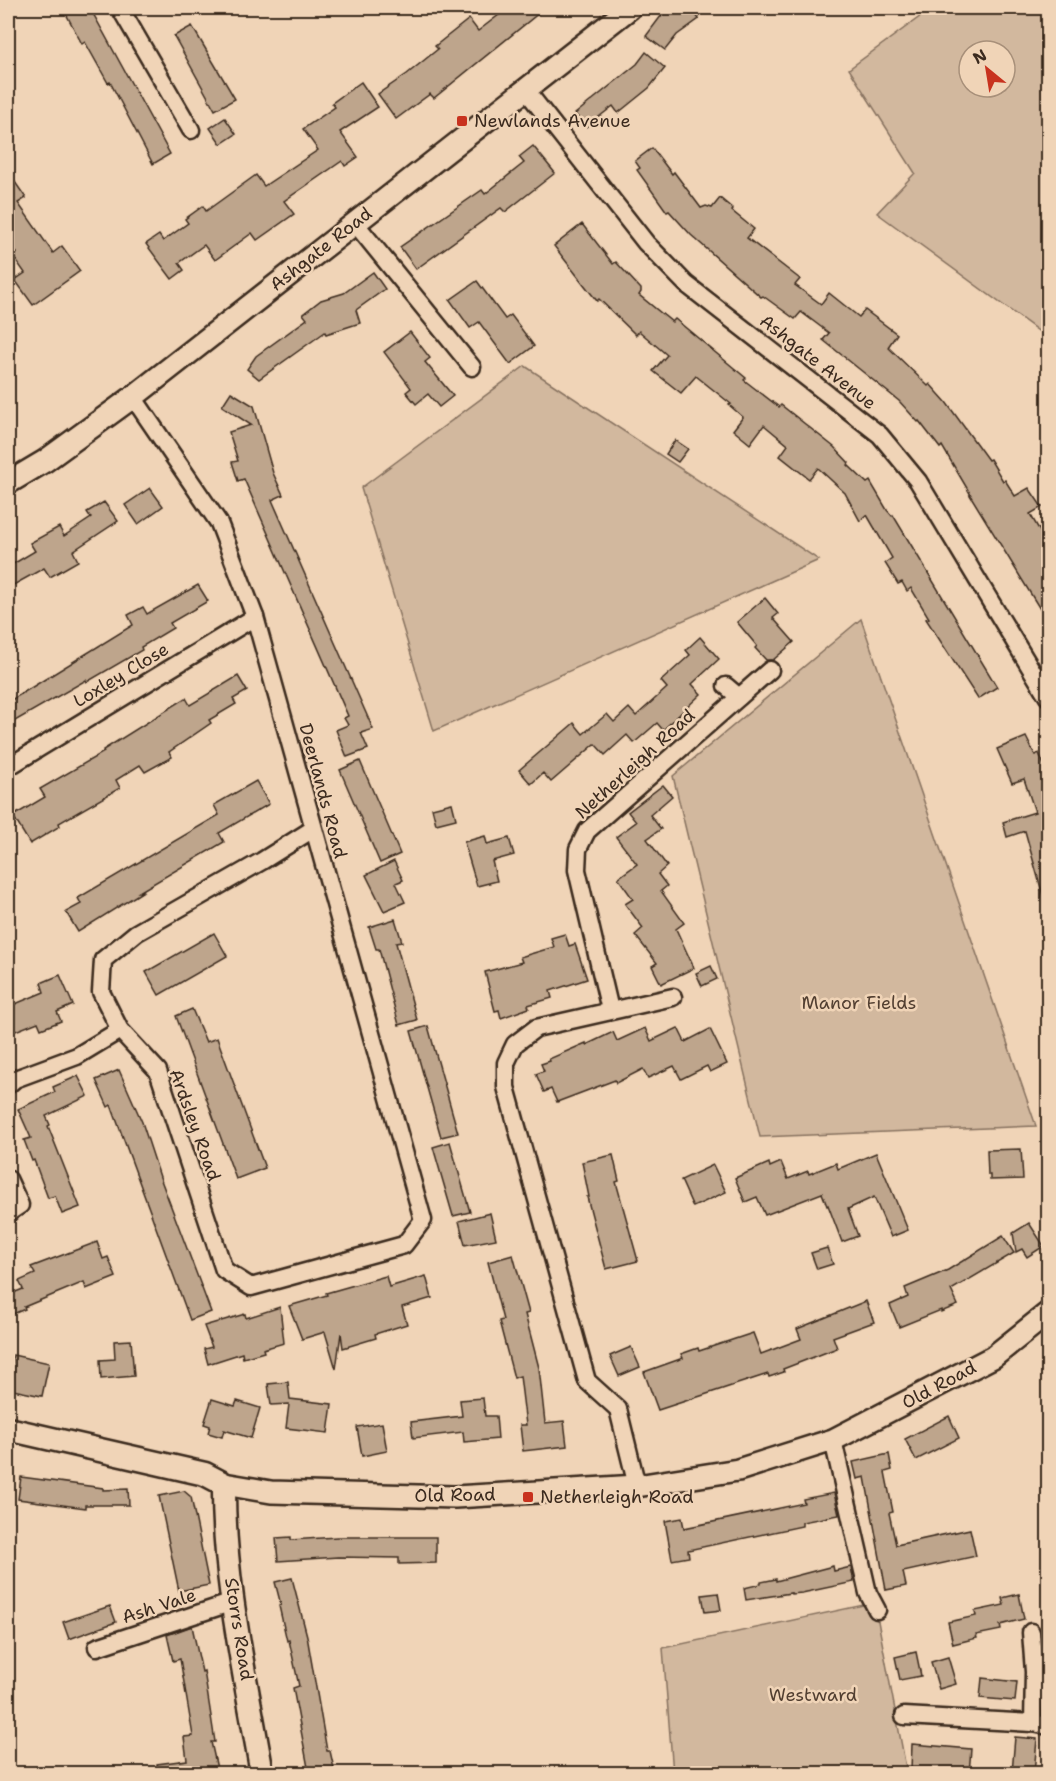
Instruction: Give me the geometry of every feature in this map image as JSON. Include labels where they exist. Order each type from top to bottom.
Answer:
[{"type":"main road","name":"Old Road","points":[[8,1429],[205,1474],[224,1484]]},
{"type":"main road","name":"Storrs Road","points":[[224,1484],[225,1528],[233,1602],[262,1773]]},
{"type":"street","points":[[120,8],[190,130]]},
{"type":"street","name":"Ashgate Road","points":[[8,483],[45,461],[133,397],[630,8]]},
{"type":"street","name":"Ashgate Avenue","points":[[525,89],[646,243],[686,284],[880,435],[918,481],[1048,697]]},
{"type":"street","points":[[355,223],[472,367]]},
{"type":"street","name":"Deerlands Road","points":[[133,397],[219,523],[255,617],[423,1220]]},
{"type":"street","name":"Loxley Close","points":[[8,767],[255,617]]},
{"type":"street","name":"Netherleigh Road","points":[[610,1010],[577,870],[578,849],[587,831],[733,691],[770,670]]},
{"type":"street","name":"Ardsley Road","points":[[313,829],[136,933],[103,960],[101,992],[120,1030],[158,1071],[224,1270],[251,1287],[404,1245],[423,1220]]},
{"type":"street","points":[[637,1486],[618,1408],[587,1381],[506,1088],[506,1063],[515,1044],[536,1028],[673,997]]},
{"type":"street","points":[[8,1085],[15,1079],[77,1056],[120,1030]]},
{"type":"street","points":[[8,1179],[20,1205],[8,1213]]},
{"type":"street","name":"Old Road","points":[[224,1484],[271,1492],[456,1497],[637,1486],[738,1470],[833,1440],[993,1357],[1048,1313]]},
{"type":"street","points":[[833,1440],[868,1593],[877,1610]]},
{"type":"street","name":"Ash Vale","points":[[97,1647],[233,1602]]},
{"type":"street","points":[[904,1716],[1041,1724],[1031,1632]]},
{"type":"green space","points":[[932,8],[1048,8],[1048,338],[877,213],[915,173],[849,69]]},
{"type":"green space","points":[[525,366],[819,560],[434,731],[361,488]]},
{"type":"green space","name":"Manor Fields","points":[[861,619],[1036,1126],[760,1137],[673,776]]},
{"type":"green space","name":"Westward","points":[[868,1604],[878,1621],[907,1773],[673,1773],[663,1648]]},
{"type":"building","points":[[63,8],[90,8],[170,154],[153,164],[110,82],[108,83],[85,42],[82,44]]},
{"type":"building","points":[[508,8],[545,8],[434,98],[430,94],[396,119],[378,94],[438,49],[435,46],[469,19],[478,31]]},
{"type":"building","points":[[667,8],[691,8],[699,19],[677,35],[665,50],[646,36]]},
{"type":"building","points":[[192,26],[235,99],[215,110],[174,36]]},
{"type":"building","points":[[646,52],[665,68],[649,88],[618,113],[613,106],[586,127],[575,114],[637,64]]},
{"type":"building","points":[[361,82],[378,107],[340,132],[358,157],[345,166],[342,161],[284,201],[294,214],[257,240],[252,233],[215,260],[204,245],[179,263],[184,270],[172,279],[146,244],[159,235],[163,241],[188,223],[185,219],[203,206],[206,211],[256,175],[264,186],[318,150],[303,129],[335,107],[332,103]]},
{"type":"building","points":[[225,118],[236,134],[221,144],[210,128]]},
{"type":"building","points":[[533,146],[555,173],[505,212],[501,208],[416,269],[400,247],[482,190],[485,194],[524,163],[519,157]]},
{"type":"building","points":[[652,148],[672,174],[674,172],[701,208],[706,206],[712,208],[720,198],[754,229],[747,238],[800,279],[795,285],[821,304],[829,293],[859,317],[865,310],[897,334],[888,347],[928,386],[930,384],[946,402],[1015,496],[1029,488],[1042,507],[1030,514],[1048,545],[1048,622],[942,446],[940,448],[919,421],[899,401],[823,340],[829,333],[801,312],[795,319],[763,296],[761,297],[691,235],[669,211],[667,212],[637,170],[640,168],[635,161]]},
{"type":"building","points":[[8,172],[26,198],[18,203],[53,253],[62,246],[80,271],[33,305],[15,280],[25,273],[13,256],[17,253],[8,239]]},
{"type":"building","points":[[582,224],[613,264],[616,262],[641,289],[639,295],[672,322],[675,319],[746,378],[744,380],[779,407],[781,405],[834,447],[849,463],[848,465],[867,483],[870,481],[997,687],[978,699],[926,619],[929,618],[911,588],[907,591],[902,582],[898,584],[885,563],[892,558],[867,515],[860,521],[845,493],[818,468],[809,479],[780,456],[788,445],[764,425],[750,444],[733,430],[743,417],[729,405],[731,404],[696,376],[681,393],[653,371],[667,355],[639,331],[636,335],[599,299],[597,301],[554,246]]},
{"type":"building","points":[[373,272],[385,289],[356,310],[360,323],[326,334],[325,332],[259,379],[247,369],[256,356],[307,319],[303,314],[321,300],[344,293]]},
{"type":"building","points":[[477,281],[505,319],[511,315],[534,346],[510,364],[479,322],[470,328],[450,300]]},
{"type":"building","points":[[410,332],[430,358],[425,362],[453,396],[439,407],[428,394],[416,404],[406,392],[411,388],[384,352]]},
{"type":"building","points":[[231,392],[254,406],[273,473],[283,495],[272,500],[373,729],[361,733],[368,749],[347,757],[336,730],[348,725],[344,718],[348,716],[244,479],[238,481],[232,462],[238,461],[229,432],[251,425],[222,406]]},
{"type":"building","points":[[675,440],[688,449],[678,462],[666,454]]},
{"type":"building","points":[[150,488],[163,506],[138,524],[125,505]]},
{"type":"building","points":[[104,502],[118,521],[73,551],[78,561],[50,577],[44,568],[8,588],[8,567],[35,551],[30,543],[59,527],[64,536],[91,518],[87,512]]},
{"type":"building","points":[[198,585],[208,601],[170,623],[173,628],[141,647],[142,650],[8,725],[8,702],[133,625],[128,615],[143,607],[147,614]]},
{"type":"building","points":[[765,598],[778,614],[773,618],[794,642],[773,660],[766,660],[737,622]]},
{"type":"building","points":[[700,637],[719,659],[692,684],[701,694],[663,730],[657,723],[634,743],[627,735],[605,755],[595,744],[551,782],[543,773],[531,784],[519,770],[574,723],[583,734],[607,714],[614,722],[629,708],[636,716],[667,688],[661,681],[690,655],[686,650]]},
{"type":"building","points":[[238,676],[247,691],[233,699],[236,704],[209,720],[211,723],[169,752],[172,757],[145,772],[140,765],[116,780],[120,788],[59,823],[60,826],[30,844],[13,816],[45,797],[40,789],[104,752],[103,750],[186,698],[190,705]]},
{"type":"building","points":[[1026,737],[1035,755],[1039,753],[1048,775],[1048,898],[1044,899],[1025,831],[1007,837],[1003,822],[1035,812],[1024,779],[1012,783],[997,749]]},
{"type":"building","points":[[360,761],[400,854],[380,863],[340,770]]},
{"type":"building","points":[[256,781],[269,804],[219,833],[224,842],[139,892],[142,892],[78,932],[66,912],[81,904],[78,898],[219,815],[214,805]]},
{"type":"building","points":[[663,785],[672,796],[650,815],[661,829],[647,839],[667,866],[658,874],[667,886],[661,891],[684,923],[676,929],[694,968],[661,984],[652,966],[657,963],[635,935],[643,928],[625,904],[633,899],[618,878],[637,864],[616,837],[636,822],[628,812]]},
{"type":"building","points":[[452,803],[456,819],[436,824],[432,808]]},
{"type":"building","points":[[485,836],[487,844],[509,838],[514,855],[492,861],[497,881],[477,886],[464,842]]},
{"type":"building","points":[[394,861],[403,880],[396,883],[405,902],[384,911],[366,875]]},
{"type":"building","points":[[395,919],[402,942],[396,943],[417,1020],[399,1025],[379,949],[376,949],[369,927]]},
{"type":"building","points":[[214,933],[227,956],[159,995],[146,972]]},
{"type":"building","points":[[565,934],[569,946],[575,944],[587,979],[550,991],[552,998],[528,1005],[529,1008],[501,1018],[499,1010],[495,1011],[485,972],[522,962],[520,957],[554,947],[551,938]]},
{"type":"building","points":[[711,966],[717,979],[702,986],[696,973]]},
{"type":"building","points":[[60,975],[73,1005],[57,1012],[61,1021],[41,1029],[38,1022],[8,1034],[8,1007],[44,992],[41,983]]},
{"type":"building","points":[[192,1009],[206,1042],[217,1038],[265,1168],[236,1179],[176,1016]]},
{"type":"building","points":[[428,1026],[458,1133],[441,1137],[411,1031]]},
{"type":"building","points":[[645,1028],[651,1041],[678,1028],[685,1042],[710,1029],[727,1064],[710,1072],[707,1066],[681,1079],[674,1066],[648,1078],[643,1069],[616,1083],[615,1080],[557,1102],[551,1089],[544,1092],[536,1074],[544,1071],[541,1064],[613,1032],[617,1041]]},
{"type":"building","points":[[119,1070],[142,1122],[161,1180],[211,1312],[190,1320],[111,1105],[108,1107],[96,1080]]},
{"type":"building","points":[[78,1076],[88,1096],[46,1116],[80,1207],[62,1214],[55,1196],[48,1198],[34,1160],[32,1161],[24,1140],[31,1138],[18,1109],[55,1092],[53,1087]]},
{"type":"building","points":[[450,1142],[470,1212],[453,1216],[433,1147]]},
{"type":"building","points":[[1021,1149],[1023,1179],[990,1180],[987,1150]]},
{"type":"building","points":[[876,1153],[908,1230],[891,1237],[874,1197],[848,1209],[858,1236],[842,1242],[822,1193],[765,1215],[757,1197],[745,1202],[735,1178],[769,1163],[770,1167],[781,1162],[788,1179],[808,1171],[809,1174],[836,1163],[838,1169]]},
{"type":"building","points":[[613,1155],[619,1181],[616,1182],[638,1261],[606,1269],[587,1197],[589,1197],[582,1162]]},
{"type":"building","points":[[713,1165],[726,1192],[693,1207],[681,1180]]},
{"type":"building","points":[[490,1213],[496,1239],[465,1245],[459,1221]]},
{"type":"building","points":[[1029,1223],[1044,1246],[1027,1257],[1022,1249],[1016,1252],[1013,1233]]},
{"type":"building","points":[[1003,1236],[1014,1253],[951,1290],[958,1305],[899,1327],[890,1305],[908,1297],[905,1288],[948,1270]]},
{"type":"building","points":[[97,1242],[103,1259],[108,1257],[116,1277],[86,1289],[84,1282],[8,1316],[8,1295],[23,1289],[19,1281],[35,1274],[31,1267]]},
{"type":"building","points":[[827,1248],[833,1264],[817,1269],[811,1253]]},
{"type":"building","points":[[513,1255],[529,1313],[525,1314],[539,1368],[545,1423],[564,1421],[567,1446],[523,1451],[520,1425],[526,1425],[520,1376],[514,1378],[499,1321],[503,1320],[488,1262]]},
{"type":"building","points":[[386,1276],[389,1287],[426,1276],[432,1298],[402,1307],[407,1324],[375,1334],[376,1338],[343,1348],[341,1333],[336,1369],[325,1332],[302,1339],[289,1306]]},
{"type":"building","points":[[866,1301],[874,1322],[833,1337],[837,1348],[783,1369],[784,1372],[769,1377],[768,1374],[658,1410],[644,1372],[683,1358],[681,1354],[698,1348],[699,1351],[753,1333],[761,1354],[801,1339],[797,1329]]},
{"type":"building","points":[[280,1307],[284,1343],[243,1358],[242,1353],[208,1364],[204,1349],[212,1347],[204,1326],[245,1314],[246,1318]]},
{"type":"building","points":[[131,1340],[134,1376],[101,1379],[100,1360],[115,1359],[114,1341]]},
{"type":"building","points":[[631,1347],[640,1367],[619,1376],[610,1356]]},
{"type":"building","points":[[13,1355],[49,1363],[42,1396],[8,1389]]},
{"type":"building","points":[[288,1382],[290,1399],[332,1404],[328,1433],[286,1428],[289,1404],[271,1405],[268,1384]]},
{"type":"building","points":[[483,1398],[485,1416],[496,1416],[498,1439],[464,1442],[463,1432],[413,1438],[411,1422],[462,1416],[460,1400]]},
{"type":"building","points":[[212,1399],[235,1406],[237,1401],[260,1408],[251,1438],[224,1430],[222,1437],[208,1433],[210,1426],[204,1424]]},
{"type":"building","points":[[949,1416],[959,1438],[916,1460],[905,1439]]},
{"type":"building","points":[[382,1423],[387,1451],[362,1456],[357,1427]]},
{"type":"building","points":[[889,1454],[892,1470],[885,1472],[893,1512],[889,1513],[896,1545],[970,1529],[976,1556],[903,1572],[906,1586],[886,1590],[865,1477],[857,1479],[853,1462]]},
{"type":"building","points":[[21,1477],[103,1488],[103,1490],[128,1489],[129,1505],[85,1505],[85,1508],[18,1499]]},
{"type":"building","points":[[184,1491],[191,1497],[209,1585],[179,1591],[159,1496]]},
{"type":"building","points":[[834,1493],[839,1515],[802,1522],[802,1526],[688,1550],[689,1557],[672,1560],[665,1521],[682,1518],[684,1528],[804,1503],[803,1499]]},
{"type":"building","points":[[291,1537],[291,1540],[337,1537],[436,1537],[436,1563],[399,1564],[399,1558],[338,1557],[278,1561],[276,1538]]},
{"type":"building","points":[[833,1566],[834,1571],[851,1567],[854,1582],[802,1593],[746,1600],[744,1588]]},
{"type":"building","points":[[292,1578],[307,1636],[327,1751],[330,1751],[335,1773],[309,1773],[293,1688],[299,1686],[275,1582]]},
{"type":"building","points":[[718,1593],[721,1610],[705,1612],[702,1595]]},
{"type":"building","points":[[1019,1594],[1024,1619],[1000,1625],[1001,1630],[976,1635],[977,1638],[953,1644],[948,1622],[976,1616],[975,1611],[1004,1605],[1002,1598]]},
{"type":"building","points":[[110,1606],[116,1622],[69,1639],[63,1622]]},
{"type":"building","points":[[192,1626],[202,1672],[204,1671],[215,1742],[211,1742],[218,1773],[158,1773],[157,1764],[187,1760],[184,1737],[193,1736],[180,1659],[173,1661],[167,1635]]},
{"type":"building","points":[[916,1652],[921,1676],[900,1680],[895,1657]]},
{"type":"building","points":[[948,1657],[956,1684],[939,1689],[931,1662]]},
{"type":"building","points":[[982,1678],[1017,1682],[1015,1701],[980,1698]]},
{"type":"building","points":[[1015,1737],[1037,1739],[1034,1773],[1012,1773]]},
{"type":"building","points":[[912,1744],[971,1749],[969,1773],[911,1769]]},
{"type":"place","name":"Newlands Avenue","points":[[462,121]]},
{"type":"place","name":"Netherleigh Road","points":[[528,1497]]}]
